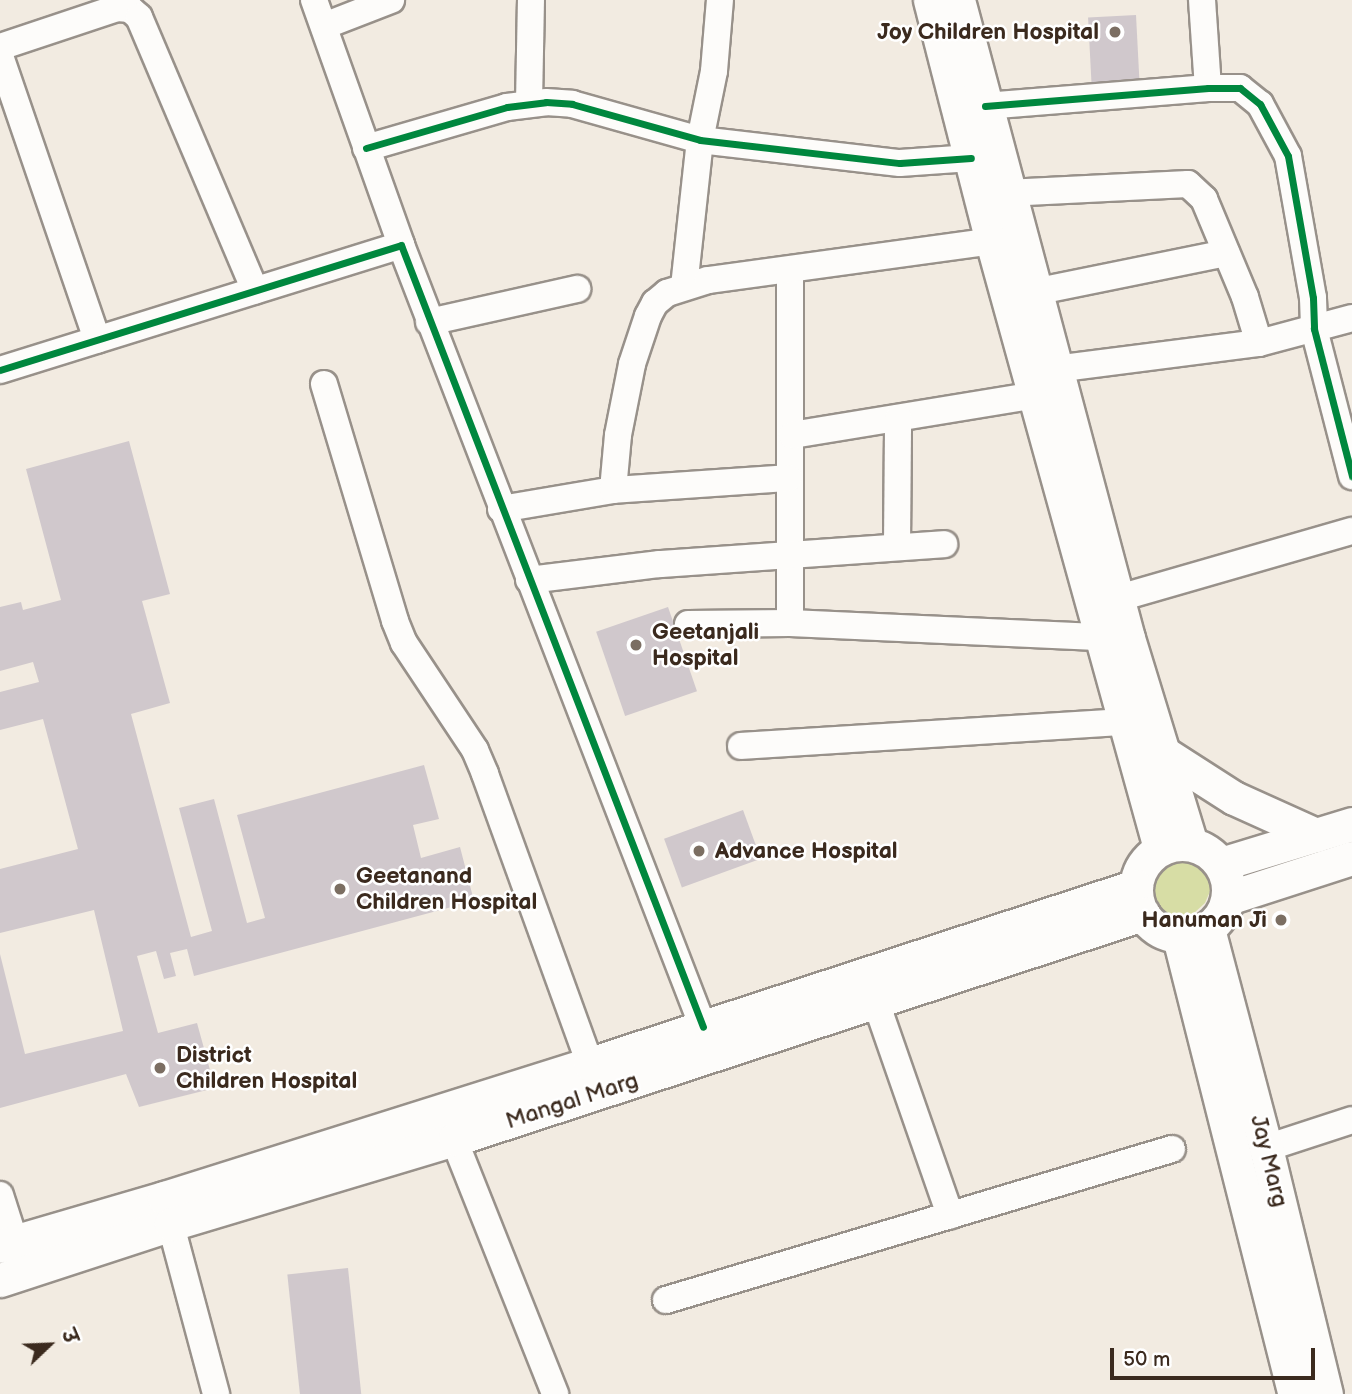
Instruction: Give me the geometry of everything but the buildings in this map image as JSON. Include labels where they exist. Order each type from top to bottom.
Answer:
[{"type":"main road","points":[[930,0],[1034,395],[1106,602]]},
{"type":"main road","points":[[958,0],[1006,193],[1055,369],[1115,638],[1175,846]]},
{"type":"main road","points":[[1140,721],[1162,752],[1234,798],[1317,835]]},
{"type":"main road","points":[[1162,752],[1175,846]]},
{"type":"main road","points":[[1221,864],[1352,824]]},
{"type":"main road","points":[[1175,846],[1213,854],[1227,877],[1228,898],[1219,919],[1194,933],[1164,934],[1139,900],[1139,871],[1175,846]]},
{"type":"main road","points":[[1228,898],[1352,858]]},
{"type":"main road","name":"Mangal Marg","points":[[5,1244],[167,1211],[449,1125],[1139,900]]},
{"type":"main road","name":"Jay Marg","points":[[1194,933],[1266,1148],[1325,1394]]},
{"type":"main road","name":"Jay Marg","points":[[1194,933],[1295,1394]]},
{"type":"main road","name":"Mangal Marg","points":[[449,1125],[590,1064],[703,1027],[871,988]]},
{"type":"main road","name":"Mangal Marg","points":[[0,1280],[167,1211]]},
{"type":"street","points":[[314,0],[429,322],[703,1027]]},
{"type":"street","points":[[324,26],[391,0]]},
{"type":"street","points":[[529,103],[531,0]]},
{"type":"street","points":[[684,287],[700,140],[714,71],[720,0]]},
{"type":"street","points":[[1202,0],[1208,88]]},
{"type":"street","points":[[0,47],[117,8],[130,9],[139,17],[255,290]]},
{"type":"street","points":[[0,56],[97,340]]},
{"type":"street","points":[[985,106],[1208,88],[1240,88],[1260,104],[1287,156],[1312,298],[1314,329],[1352,476]]},
{"type":"street","points":[[366,148],[488,112],[529,103],[572,104],[700,140],[900,163],[971,158]]},
{"type":"street","points":[[1006,193],[1188,184],[1204,200],[1245,296],[1259,343]]},
{"type":"street","points":[[613,490],[622,415],[642,332],[654,303],[684,287],[708,280],[992,241]]},
{"type":"street","points":[[0,370],[401,245]]},
{"type":"street","points":[[1034,292],[1226,253]]},
{"type":"street","points":[[790,270],[790,623]]},
{"type":"street","points":[[429,322],[577,289]]},
{"type":"street","points":[[1055,369],[1259,343],[1352,318]]},
{"type":"street","points":[[324,384],[395,621],[404,643],[480,762],[590,1064]]},
{"type":"street","points":[[792,435],[1034,395]]},
{"type":"street","points":[[897,545],[898,418]]},
{"type":"street","points":[[501,509],[613,490],[789,478]]},
{"type":"street","points":[[1106,602],[1352,531]]},
{"type":"street","points":[[529,580],[660,564],[897,545],[944,544]]},
{"type":"street","points":[[688,624],[790,623],[1115,638]]},
{"type":"street","points":[[741,746],[1140,721]]},
{"type":"street","points":[[871,988],[950,1215]]},
{"type":"street","points":[[1266,1148],[1352,1120]]},
{"type":"street","points":[[449,1125],[555,1394]]},
{"type":"street","points":[[666,1300],[1172,1149]]},
{"type":"street","points":[[0,1195],[5,1244]]},
{"type":"street","points":[[167,1211],[216,1394]]},
{"type":"green space","points":[[1194,848],[1206,859],[1212,874],[1211,889],[1205,903],[1193,914],[1178,918],[1162,916],[1149,908],[1138,879],[1141,864],[1151,852]]},
{"type":"cycle path","points":[[985,106],[1208,88],[1240,88],[1260,104],[1288,156],[1313,298],[1314,329],[1352,476]]},
{"type":"cycle path","points":[[366,148],[507,107],[546,102],[572,104],[700,140],[900,163],[971,158]]},
{"type":"cycle path","points":[[0,370],[401,245],[703,1027]]},
{"type":"place","name":"Joy Children Hospital","points":[[1115,32]]},
{"type":"place","name":"Geetanjali Hospital","points":[[636,645]]},
{"type":"place","name":"Advance Hospital","points":[[699,851]]},
{"type":"place","name":"Geetanand Children Hospital","points":[[340,889]]},
{"type":"place","name":"Hanuman Ji","points":[[1281,920]]},
{"type":"place","name":"District Children Hospital","points":[[160,1068]]}]
